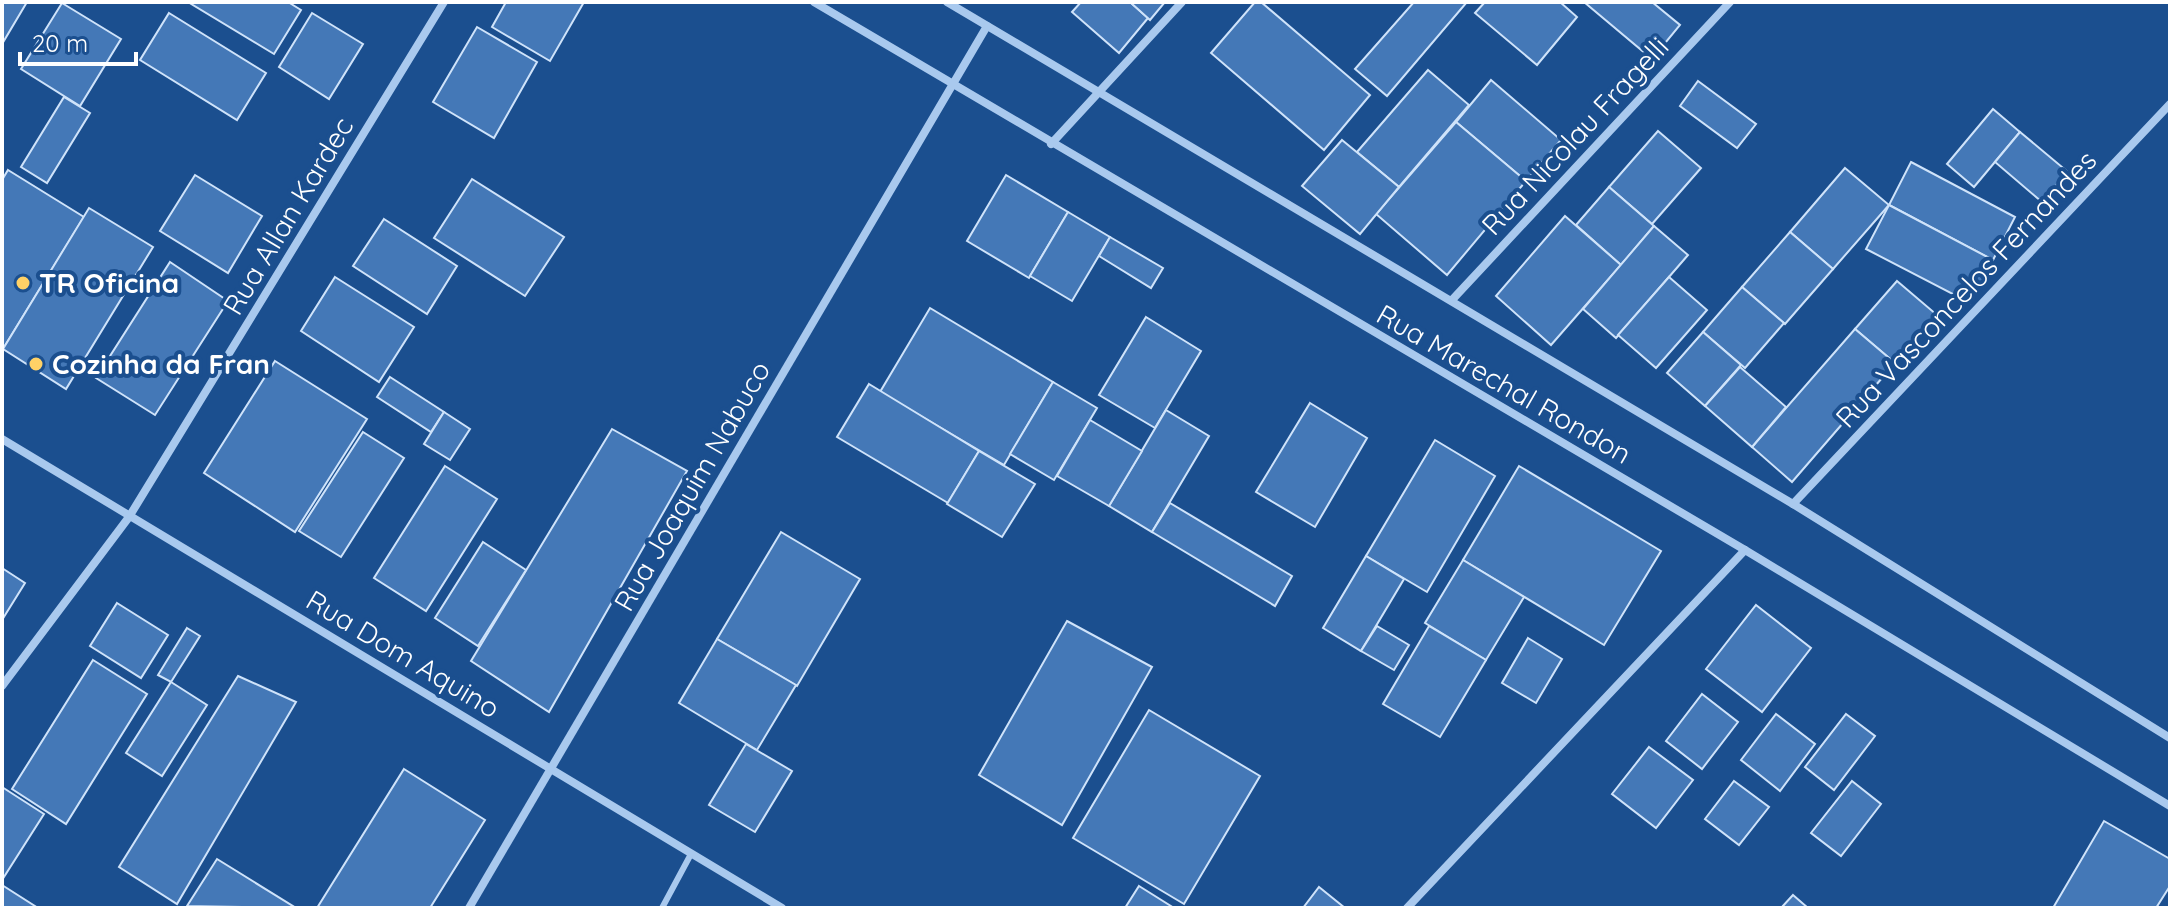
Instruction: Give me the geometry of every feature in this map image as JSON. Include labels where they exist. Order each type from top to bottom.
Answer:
[{"type":"street","name":"Rua Allan Kardec","points":[[2,686],[129,517],[444,2]]},
{"type":"street","name":"Rua Marechal Rondon","points":[[814,2],[1745,550],[2170,806]]},
{"type":"street","name":"Rua Marechal Rondon","points":[[947,2],[1793,504],[2170,738]]},
{"type":"street","points":[[1051,144],[1096,91],[1182,2]]},
{"type":"street","name":"Rua Nicolau Fragelli","points":[[1452,300],[1730,2]]},
{"type":"street","name":"Rua Joaquim Nabuco","points":[[469,908],[987,26]]},
{"type":"street","name":"Rua Vasconcelos Fernandes","points":[[1793,504],[2170,104]]},
{"type":"street","name":"Rua Dom Aquino","points":[[2,439],[782,908]]},
{"type":"street","points":[[1407,908],[1745,550]]},
{"type":"lane","points":[[662,908],[691,854]]},
{"type":"building","points":[[2,2],[27,2],[2,44]]},
{"type":"building","points":[[188,2],[288,2],[301,10],[274,54]]},
{"type":"building","points":[[506,2],[584,2],[550,61],[492,27]]},
{"type":"building","points":[[1081,2],[1130,2],[1148,18],[1119,53],[1072,12]]},
{"type":"building","points":[[1130,2],[1165,2],[1150,20]]},
{"type":"building","points":[[1255,2],[1261,2],[1370,95],[1324,150],[1211,53]]},
{"type":"building","points":[[1414,2],[1467,2],[1387,96],[1355,69]]},
{"type":"building","points":[[1485,2],[1560,2],[1577,17],[1537,65],[1475,13]]},
{"type":"building","points":[[1584,2],[1652,2],[1680,25],[1652,59]]},
{"type":"building","points":[[62,3],[121,39],[80,106],[21,69]]},
{"type":"building","points":[[169,13],[266,73],[237,120],[140,60]]},
{"type":"building","points":[[312,13],[363,44],[329,99],[279,67]]},
{"type":"building","points":[[477,27],[537,62],[494,138],[433,102]]},
{"type":"building","points":[[1428,70],[1469,105],[1399,187],[1357,152]]},
{"type":"building","points":[[1491,80],[1561,140],[1526,181],[1456,122]]},
{"type":"building","points":[[1698,81],[1756,124],[1737,148],[1680,106]]},
{"type":"building","points":[[64,97],[90,113],[47,183],[21,167]]},
{"type":"building","points":[[1993,109],[2020,132],[1974,187],[1947,164]]},
{"type":"building","points":[[1456,122],[1526,181],[1447,275],[1376,214]]},
{"type":"building","points":[[1658,131],[1701,168],[1652,224],[1609,187]]},
{"type":"building","points":[[2020,132],[2068,172],[2042,202],[1995,162]]},
{"type":"building","points":[[1342,140],[1399,187],[1360,234],[1302,186]]},
{"type":"building","points":[[1911,162],[2015,217],[1993,260],[1889,205]]},
{"type":"building","points":[[1845,168],[1889,205],[1833,269],[1790,232]]},
{"type":"building","name":"TR Oficina","points":[[8,170],[84,217],[3,349],[2,180]]},
{"type":"building","points":[[195,175],[262,216],[228,273],[160,231]]},
{"type":"building","points":[[1006,175],[1068,212],[1029,278],[967,241]]},
{"type":"building","points":[[472,179],[564,237],[525,296],[434,238]]},
{"type":"building","points":[[1609,187],[1654,226],[1621,265],[1576,225]]},
{"type":"building","points":[[1889,205],[1993,260],[1970,303],[1866,249]]},
{"type":"building","points":[[89,208],[153,247],[66,389],[3,349]]},
{"type":"building","points":[[1068,212],[1110,237],[1072,301],[1030,276]]},
{"type":"building","points":[[1565,216],[1621,265],[1551,345],[1496,296]]},
{"type":"building","points":[[384,219],[457,266],[427,314],[353,266]]},
{"type":"building","points":[[1654,226],[1688,255],[1616,338],[1583,309]]},
{"type":"building","points":[[1790,232],[1833,269],[1785,324],[1742,287]]},
{"type":"building","points":[[1110,237],[1163,268],[1151,288],[1099,256]]},
{"type":"building","points":[[170,262],[228,301],[155,415],[96,378]]},
{"type":"building","points":[[335,277],[414,327],[379,382],[301,331]]},
{"type":"building","points":[[1669,277],[1707,310],[1656,368],[1618,335]]},
{"type":"building","points":[[1897,281],[1937,315],[1895,363],[1855,329]]},
{"type":"building","points":[[1742,287],[1784,323],[1745,368],[1703,332]]},
{"type":"building","points":[[930,308],[1053,382],[1004,465],[880,392]]},
{"type":"building","points":[[1146,317],[1201,351],[1155,428],[1099,395]]},
{"type":"building","points":[[1855,329],[1895,363],[1792,482],[1752,447]]},
{"type":"building","points":[[1703,332],[1741,365],[1705,406],[1667,373]]},
{"type":"building","points":[[275,361],[367,419],[295,532],[204,473]]},
{"type":"building","points":[[1740,367],[1786,407],[1752,447],[1705,406]]},
{"type":"building","points":[[390,377],[444,412],[431,432],[377,397]]},
{"type":"building","points":[[1053,382],[1097,408],[1054,480],[1010,454]]},
{"type":"building","points":[[869,384],[979,451],[948,503],[837,437]]},
{"type":"building","points":[[1310,403],[1367,438],[1315,527],[1256,492]]},
{"type":"building","points":[[1166,410],[1209,436],[1152,532],[1109,506]]},
{"type":"building","points":[[444,412],[470,429],[450,460],[424,444]]},
{"type":"building","points":[[1090,420],[1142,451],[1109,506],[1057,476]]},
{"type":"building","points":[[612,429],[687,471],[549,712],[471,661]]},
{"type":"building","points":[[363,432],[404,458],[341,557],[299,531]]},
{"type":"building","points":[[1435,440],[1495,476],[1427,592],[1366,556]]},
{"type":"building","points":[[979,451],[1035,484],[1002,537],[947,504]]},
{"type":"building","points":[[445,466],[497,499],[426,611],[374,578]]},
{"type":"building","points":[[1519,466],[1661,551],[1604,645],[1463,560]]},
{"type":"building","points":[[1170,503],[1292,576],[1275,606],[1152,532]]},
{"type":"building","points":[[781,532],[860,579],[797,686],[717,639]]},
{"type":"building","points":[[483,542],[526,570],[478,646],[435,618]]},
{"type":"building","points":[[1366,556],[1404,579],[1361,651],[1323,628]]},
{"type":"building","points":[[1463,560],[1524,597],[1486,660],[1425,623]]},
{"type":"building","points":[[2,568],[25,583],[2,620]]},
{"type":"building","points":[[117,603],[168,635],[141,678],[90,646]]},
{"type":"building","points":[[1756,605],[1811,648],[1762,712],[1706,669]]},
{"type":"building","points":[[1067,621],[1152,667],[1062,825],[979,775]]},
{"type":"building","points":[[1377,626],[1409,645],[1394,670],[1361,651]]},
{"type":"building","points":[[1429,626],[1486,660],[1440,737],[1383,704]]},
{"type":"building","points":[[187,628],[200,636],[171,682],[158,675]]},
{"type":"building","points":[[1528,638],[1562,659],[1536,703],[1502,683]]},
{"type":"building","points":[[717,639],[796,685],[757,750],[679,703]]},
{"type":"building","points":[[93,660],[147,694],[66,824],[12,789]]},
{"type":"building","points":[[238,676],[296,702],[177,904],[119,867]]},
{"type":"building","points":[[171,682],[207,705],[162,776],[126,753]]},
{"type":"building","points":[[1702,694],[1738,722],[1702,769],[1666,741]]},
{"type":"building","points":[[1149,710],[1260,776],[1184,904],[1073,838]]},
{"type":"building","points":[[1776,714],[1815,744],[1780,791],[1741,760]]},
{"type":"building","points":[[1846,714],[1875,736],[1834,790],[1805,767]]},
{"type":"building","points":[[746,744],[792,771],[755,832],[709,805]]},
{"type":"building","points":[[1649,747],[1693,780],[1656,828],[1612,794]]},
{"type":"building","points":[[404,769],[485,820],[430,908],[317,908]]},
{"type":"building","points":[[1734,781],[1769,807],[1739,845],[1705,819]]},
{"type":"building","points":[[1852,781],[1881,804],[1841,856],[1811,833]]},
{"type":"building","points":[[2,787],[44,814],[2,880]]},
{"type":"building","points":[[2104,821],[2170,859],[2170,886],[2156,908],[2053,908]]},
{"type":"building","points":[[217,859],[296,908],[187,906]]},
{"type":"building","points":[[2,885],[38,908],[2,908]]},
{"type":"building","points":[[1139,886],[1174,908],[1125,908]]},
{"type":"building","points":[[1319,887],[1345,908],[1303,908]]},
{"type":"building","points":[[1793,895],[1808,908],[1781,908]]},
{"type":"place","name":"TR Oficina","points":[[23,283]]},
{"type":"place","name":"Cozinha da Fran","points":[[36,364]]}]
